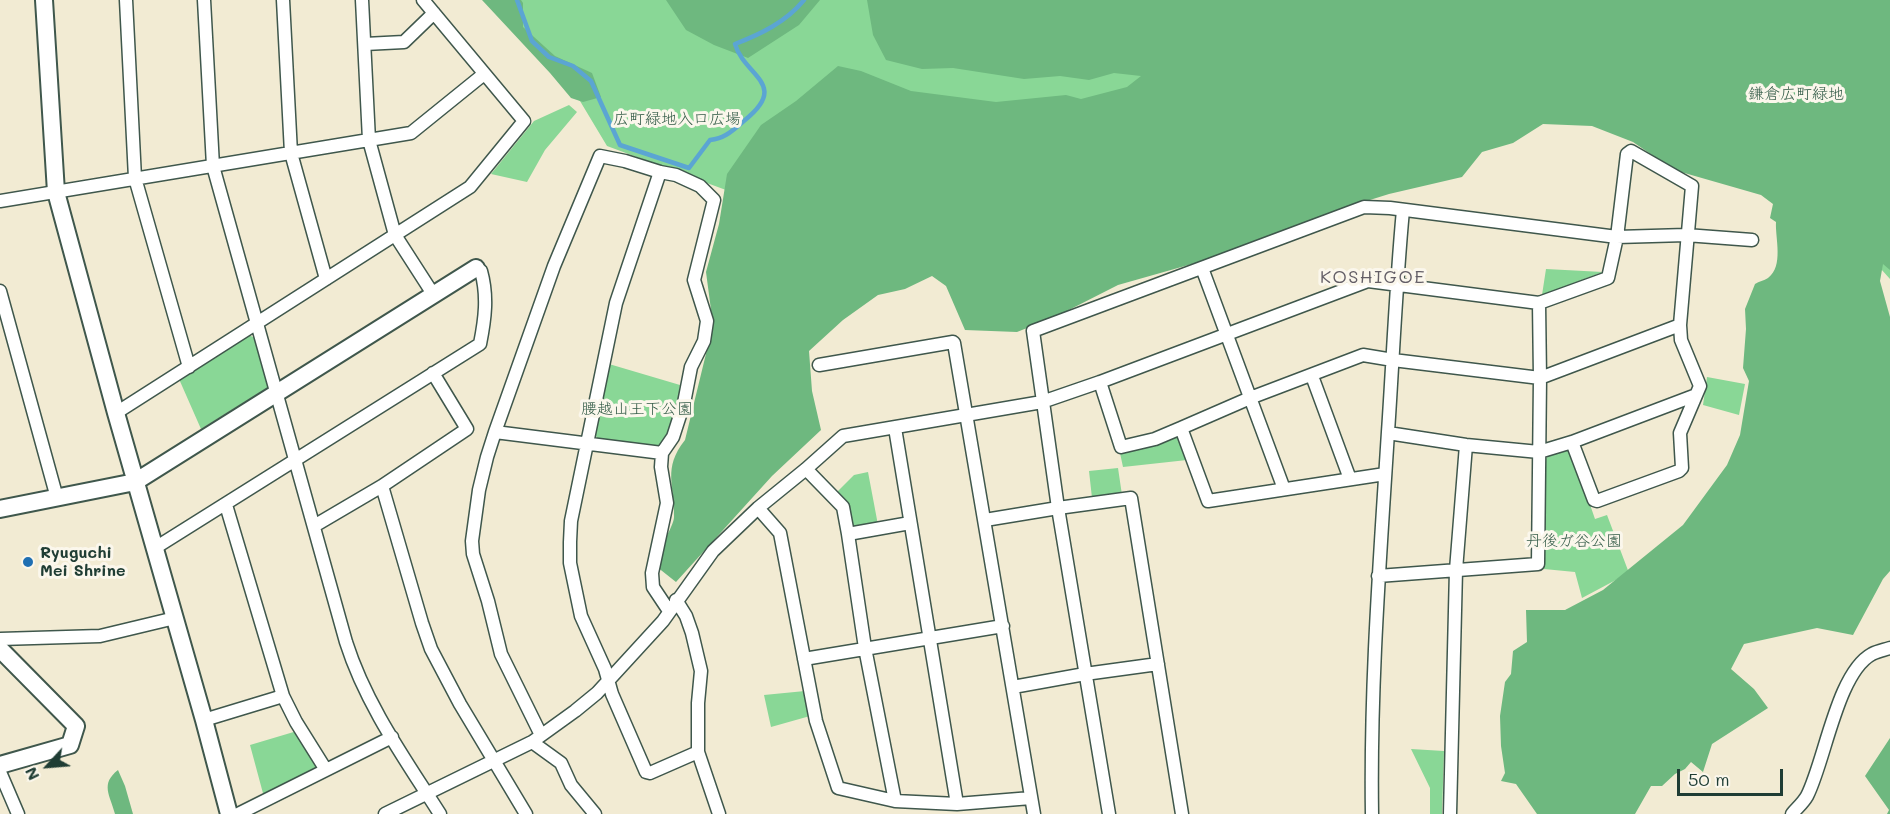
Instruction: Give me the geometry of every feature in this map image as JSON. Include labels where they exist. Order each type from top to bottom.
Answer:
[{"type":"street","points":[[44,0],[56,192],[229,814]]},
{"type":"street","points":[[126,0],[135,178],[189,367]]},
{"type":"street","points":[[204,0],[213,166],[353,663],[366,692],[440,814]]},
{"type":"street","points":[[283,0],[291,153],[326,279]]},
{"type":"street","points":[[362,0],[369,140],[395,235],[433,294]]},
{"type":"street","points":[[116,413],[470,187],[524,121],[423,0]]},
{"type":"street","points":[[365,44],[404,42],[434,13]]},
{"type":"street","points":[[0,201],[411,133],[484,74]]},
{"type":"street","points":[[386,814],[537,738],[597,693],[663,621],[676,600],[714,551],[758,508],[806,470],[843,436],[1042,402],[1368,281],[1539,303],[1608,278],[1617,237],[1627,154],[1631,151],[1692,186],[1680,326],[1681,339],[1700,386],[1680,433],[1682,468],[1679,471],[1597,501],[1594,500],[1572,442]]},
{"type":"street","points":[[595,814],[571,785],[561,763],[537,738],[501,654],[471,541],[479,490],[495,432],[554,266],[600,156],[676,174],[700,186],[714,200],[694,280],[707,321],[704,341],[691,367],[684,403],[673,437],[662,453],[661,467],[667,503],[652,573],[653,587],[669,611]]},
{"type":"street","points":[[660,172],[616,303],[571,521],[570,563],[581,616],[646,772],[650,773],[698,752]]},
{"type":"street","points":[[1109,814],[1058,508],[1033,331],[1364,207],[1617,237],[1686,235],[1752,240]]},
{"type":"street","points":[[1372,814],[1371,755],[1378,576],[1402,210]]},
{"type":"street","points":[[0,509],[135,482],[433,294],[476,268],[481,271],[485,287],[485,320],[480,344],[156,548]]},
{"type":"street","points":[[1202,268],[1284,489]]},
{"type":"street","points":[[0,291],[57,498]]},
{"type":"street","points":[[1378,576],[1538,564],[1539,303]]},
{"type":"street","points":[[1100,382],[1121,447],[1155,439],[1250,398],[1363,355],[1540,378],[1680,326]]},
{"type":"street","points":[[819,365],[954,343],[986,520],[1034,814]]},
{"type":"street","points":[[314,526],[382,486],[467,429],[433,373]]},
{"type":"street","points":[[1312,376],[1350,479]]},
{"type":"street","points":[[1388,433],[1466,445],[1539,452],[1572,442],[1696,395]]},
{"type":"street","points":[[895,428],[957,804]]},
{"type":"street","points":[[1180,428],[1208,501],[1385,474]]},
{"type":"street","points":[[495,432],[662,453]]},
{"type":"street","points":[[1450,814],[1456,570],[1466,445]]},
{"type":"street","points":[[806,470],[843,507],[865,648],[895,801]]},
{"type":"street","points":[[382,486],[431,649],[443,674],[526,814]]},
{"type":"street","points":[[986,520],[1131,498],[1182,814]]},
{"type":"street","points":[[226,505],[283,696],[296,722],[326,770]]},
{"type":"street","points":[[758,508],[780,533],[816,721],[838,788],[895,801],[957,804],[1031,798]]},
{"type":"street","points":[[848,534],[910,523]]},
{"type":"street","points":[[676,600],[686,616],[692,633],[701,671],[698,703],[698,752],[719,814]]},
{"type":"street","points":[[0,639],[100,636],[175,618]]},
{"type":"street","points":[[804,659],[1003,626]]},
{"type":"street","points":[[1792,814],[1806,798],[1826,746],[1829,728],[1858,666],[1872,654],[1890,648]]},
{"type":"street","points":[[0,649],[76,726],[70,745],[2,764],[18,814]]},
{"type":"street","points":[[1013,687],[1158,664]]},
{"type":"street","points":[[204,720],[283,696]]},
{"type":"street","points":[[238,814],[392,737]]},
{"type":"green space","points":[[482,0],[521,0],[523,27],[555,56],[592,73],[601,97],[583,102],[571,98]]},
{"type":"green space","name":"鎌倉広町緑地","points":[[491,0],[1890,0],[1890,279],[1828,210],[1581,100],[734,193],[607,146],[565,76]]},
{"type":"green space","points":[[666,0],[820,0],[799,25],[748,58],[714,45],[686,30]]},
{"type":"green space","points":[[867,0],[1890,0],[1890,270],[1883,264],[1880,281],[1890,317],[1890,571],[1883,579],[1853,635],[1817,628],[1744,644],[1731,669],[1754,689],[1768,708],[1712,744],[1703,772],[1691,762],[1662,786],[1651,786],[1635,814],[1537,814],[1516,784],[1501,781],[1505,773],[1500,716],[1505,682],[1511,674],[1513,651],[1527,642],[1526,610],[1565,610],[1603,590],[1683,525],[1727,465],[1740,435],[1749,381],[1743,368],[1745,309],[1755,284],[1773,273],[1778,252],[1776,222],[1770,218],[1773,204],[1761,195],[1674,170],[1633,142],[1592,126],[1543,124],[1513,143],[1482,152],[1462,177],[1389,194],[1341,209],[1206,260],[1118,285],[1057,316],[1017,332],[965,330],[946,286],[932,276],[905,289],[878,295],[843,320],[809,351],[812,391],[821,430],[772,476],[676,582],[652,563],[673,521],[672,469],[678,450],[685,440],[713,325],[706,272],[719,224],[727,174],[761,125],[796,101],[838,66],[861,71],[911,91],[996,102],[1066,95],[1081,99],[1127,87],[1141,76],[1114,73],[1089,80],[1060,76],[1024,79],[953,68],[922,69],[886,60],[873,35]]},
{"type":"green space","points":[[569,105],[577,112],[545,150],[527,182],[491,174],[534,121]]},
{"type":"green space","points":[[1546,269],[1603,272],[1542,295]]},
{"type":"green space","points":[[249,335],[255,338],[269,385],[201,429],[179,379]]},
{"type":"green space","name":"腰越山王下公園","points":[[609,364],[680,385],[671,428],[668,436],[658,448],[599,440],[595,435]]},
{"type":"green space","points":[[1707,377],[1745,384],[1739,415],[1703,405]]},
{"type":"green space","points":[[1174,435],[1179,438],[1187,460],[1123,467],[1120,453],[1159,442]]},
{"type":"green space","name":"丹後ガ谷公園","points":[[1566,448],[1571,450],[1595,519],[1607,515],[1629,573],[1582,598],[1575,572],[1544,569],[1544,461],[1550,454]]},
{"type":"green space","points":[[1118,468],[1122,495],[1092,498],[1089,471]]},
{"type":"green space","points":[[868,472],[878,525],[857,528],[851,524],[837,492],[854,475]]},
{"type":"green space","points":[[805,691],[810,716],[771,727],[764,695]]},
{"type":"green space","points":[[297,731],[319,766],[264,797],[250,745]]},
{"type":"green space","points":[[1890,738],[1890,814],[1887,814],[1889,810],[1865,776]]},
{"type":"green space","points":[[1411,749],[1444,751],[1442,814],[1430,814],[1430,788]]},
{"type":"green space","points":[[118,770],[133,814],[115,814],[108,785],[112,775]]},
{"type":"waterway","points":[[517,0],[532,41],[549,57],[573,66],[591,81],[620,145],[689,168],[710,140],[733,130],[758,108],[764,97],[764,89],[760,80],[740,55],[735,44],[772,26],[789,15],[804,0]]},
{"type":"place","name":"Ryuguchi Mei Shrine","points":[[28,562]]},
{"type":"district","name":"KOSHIGOE","points":[[1373,277]]},
{"type":"park label","name":"広町緑地入口広場","points":[[677,119]]}]
